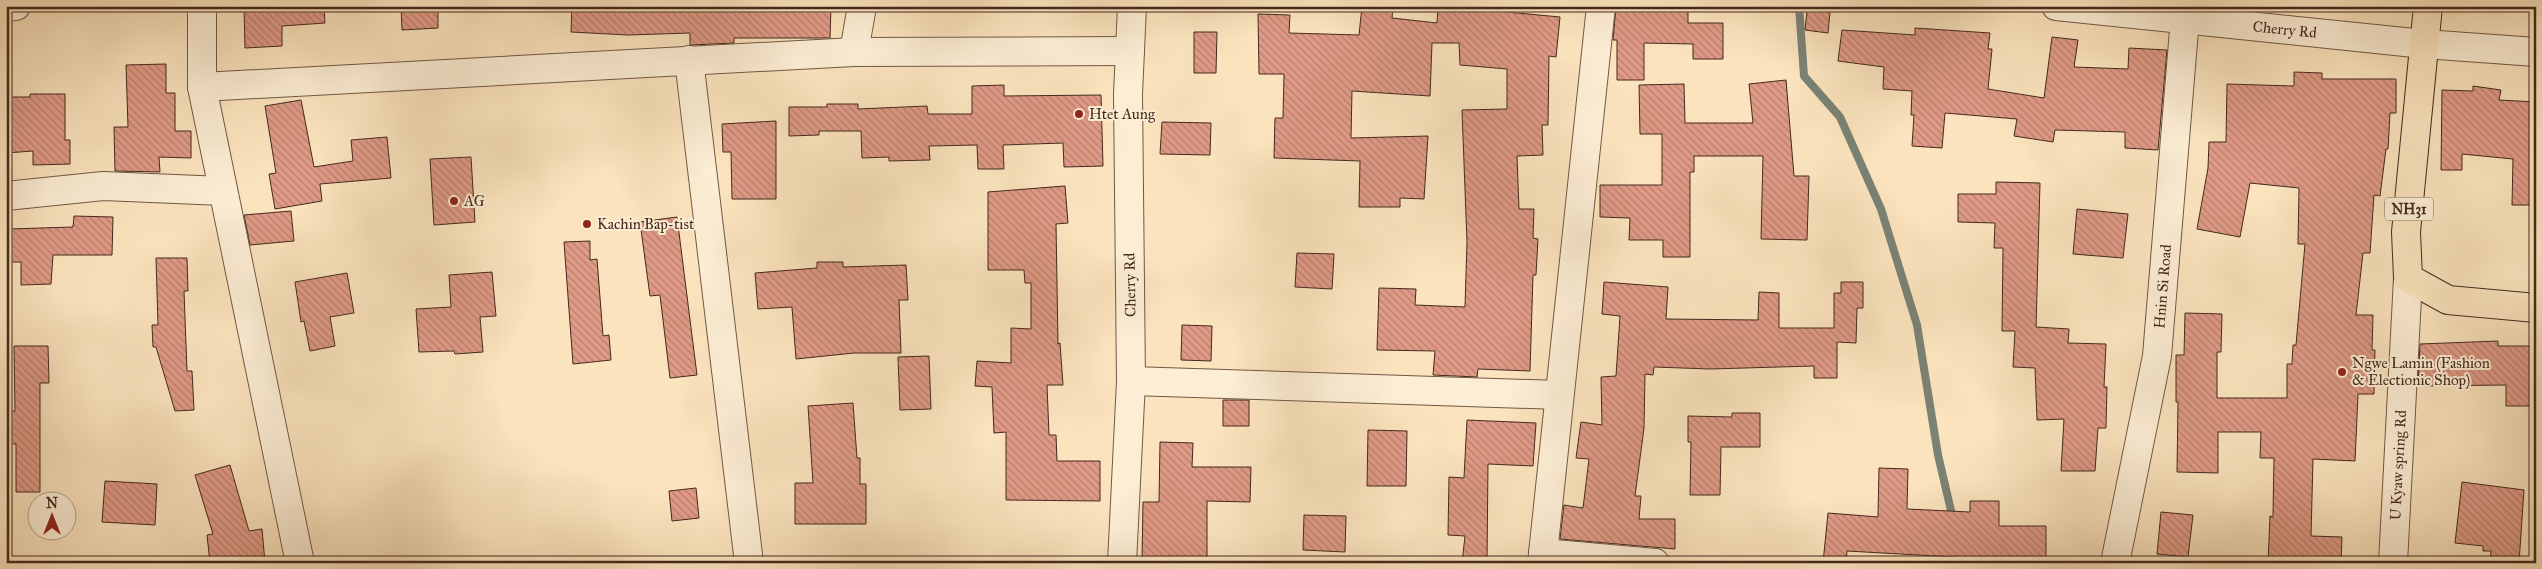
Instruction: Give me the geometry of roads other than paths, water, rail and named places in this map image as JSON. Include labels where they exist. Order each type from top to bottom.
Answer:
[{"type":"highway","name":"NH31","points":[[2408,278],[2406,232],[2428,6]]},
{"type":"highway","points":[[2408,278],[2448,300],[2536,308]]},
{"type":"street","points":[[6,7],[16,6]]},
{"type":"street","points":[[202,6],[202,87],[300,563]]},
{"type":"street","points":[[854,52],[862,6]]},
{"type":"street","name":"Cherry Rd","points":[[1122,563],[1131,381],[1128,94],[1132,6]]},
{"type":"street","points":[[1600,6],[1542,558],[1655,563]]},
{"type":"street","name":"Cherry Rd","points":[[2056,6],[2186,13],[2424,44],[2536,52]]},
{"type":"street","name":"Hnin Si Road","points":[[2115,563],[2157,356],[2186,13]]},
{"type":"street","points":[[202,87],[854,52],[1130,51]]},
{"type":"street","points":[[689,60],[749,563]]},
{"type":"street","points":[[6,196],[103,186],[223,191]]},
{"type":"street","name":"U Kyaw spring Rd","points":[[2393,563],[2408,278]]},
{"type":"street","points":[[1131,381],[1559,395]]},
{"type":"waterway","points":[[1799,6],[1804,76],[1840,117],[1881,209],[1917,325],[1938,455],[1953,519]]},
{"type":"place","name":"Htet Aung","points":[[1079,114]]},
{"type":"place","name":"AG","points":[[454,201]]},
{"type":"place","name":"Kachin Bap-tist","points":[[587,224]]},
{"type":"place","name":"Ngwe Lamin (Fashion & Electionic Shop)","points":[[2342,372]]}]
